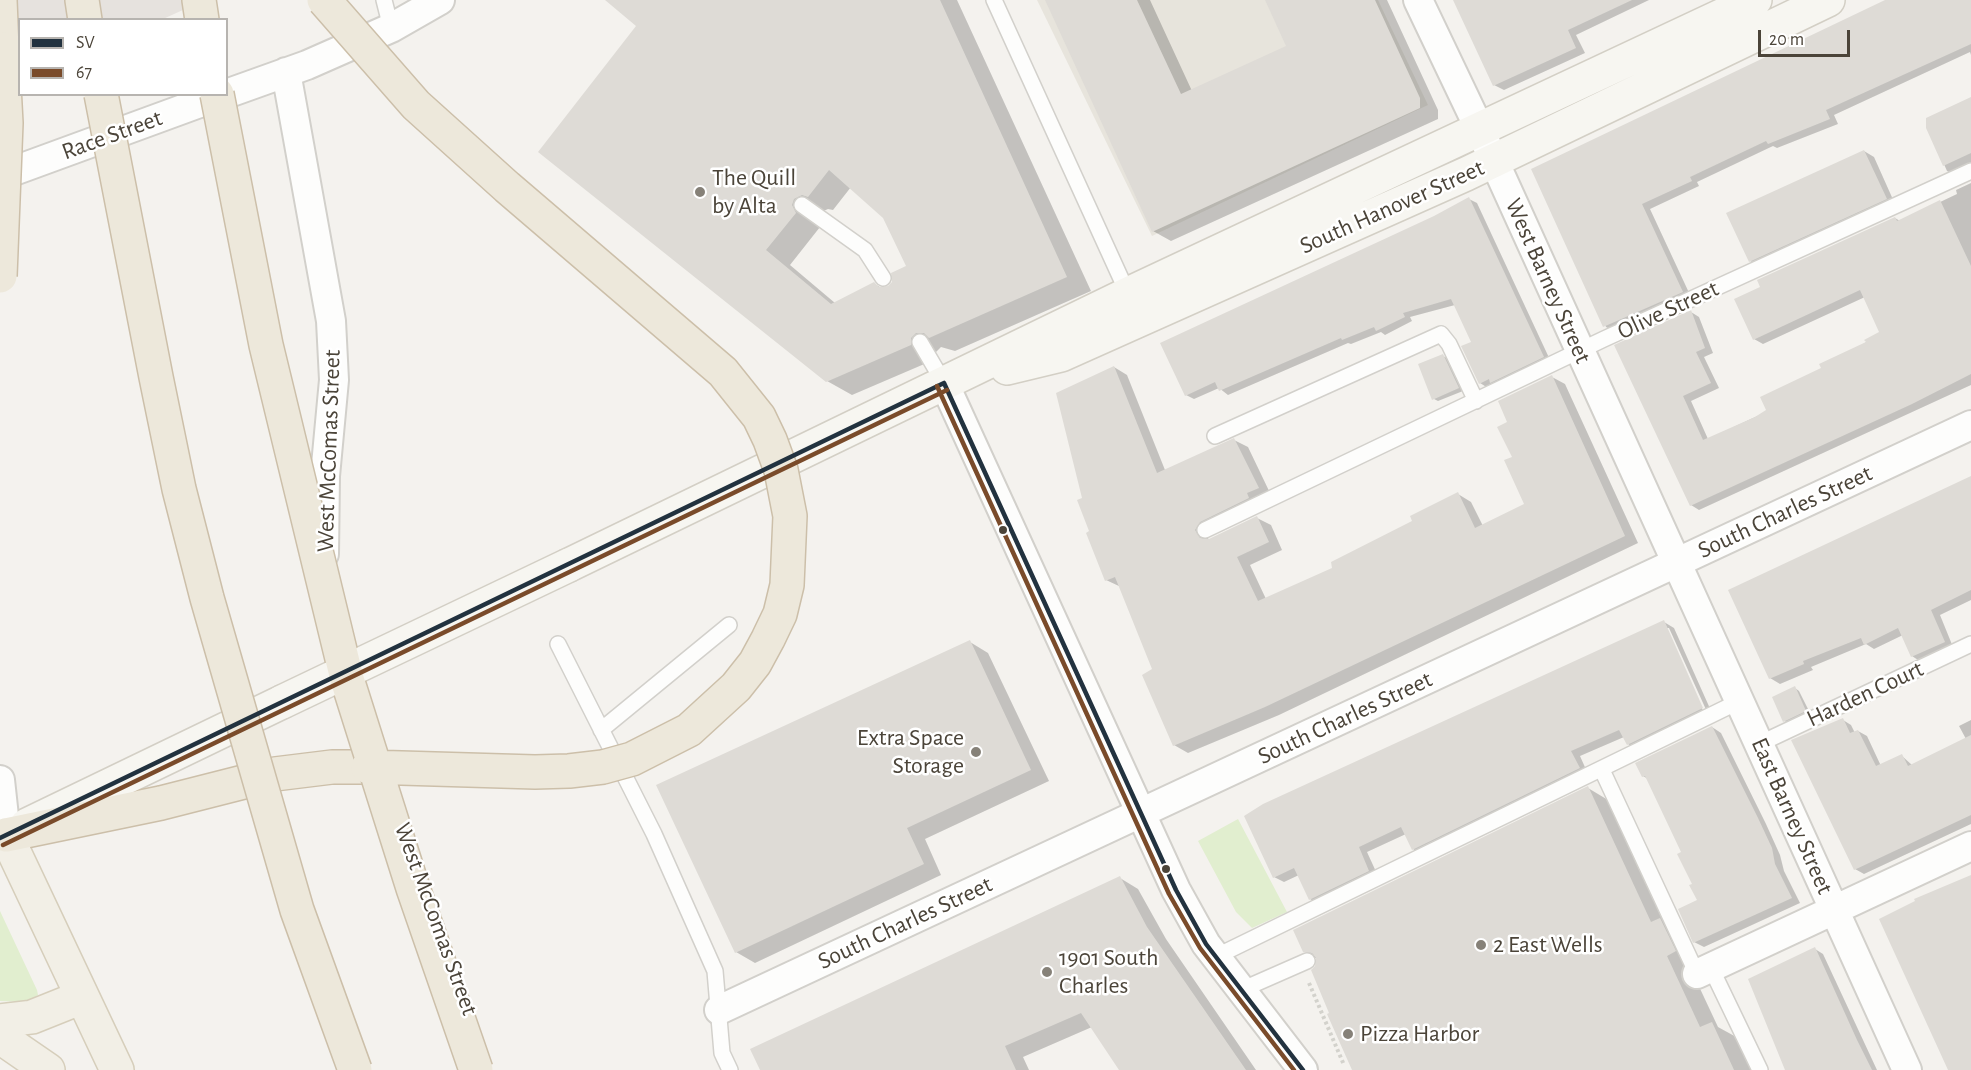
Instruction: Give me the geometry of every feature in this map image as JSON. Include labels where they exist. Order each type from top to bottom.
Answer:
[{"type":"highway","points":[[0,0],[6,123],[0,276]]},
{"type":"highway","points":[[82,0],[86,18]]},
{"type":"highway","points":[[199,0],[202,18]]},
{"type":"highway","points":[[2,834],[161,803],[275,774],[332,767],[535,772],[592,768],[632,759],[689,730],[736,687],[755,663],[780,614],[787,585],[790,516],[781,470],[759,417],[723,372],[507,187],[416,105],[324,0]]},
{"type":"highway","points":[[100,96],[179,489],[207,598],[294,899],[355,1070]]},
{"type":"highway","points":[[217,96],[266,345],[347,679],[412,888],[476,1070]]},
{"type":"main road","name":"South Hanover Street","points":[[2,834],[569,565],[1128,294],[1755,0]]},
{"type":"main road","name":"South Hanover Street","points":[[944,383],[1061,355],[1494,162],[1828,0]]},
{"type":"main road","points":[[2,834],[117,1070]]},
{"type":"main road","points":[[0,1021],[32,1017],[82,997]]},
{"type":"main road","points":[[0,1037],[48,1070]]},
{"type":"street","name":"Race Street","points":[[228,93],[286,72],[391,28],[441,0]]},
{"type":"street","name":"West Barney Street","points":[[1418,0],[1480,130],[1677,562]]},
{"type":"street","name":"West McComas Street","points":[[286,72],[331,321],[334,380],[325,476],[323,549],[335,629],[353,693],[474,1026]]},
{"type":"street","name":"Race Street","points":[[0,176],[220,96]]},
{"type":"street","points":[[944,383],[1176,890],[1215,957],[1303,1070]]},
{"type":"street","name":"South Charles Street","points":[[719,1010],[1971,425]]},
{"type":"street","name":"East Barney Street","points":[[1677,562],[1907,1070]]},
{"type":"street","points":[[0,780],[2,834]]},
{"type":"street","points":[[1704,971],[1971,846]]},
{"type":"lane","points":[[384,0],[391,28]]},
{"type":"lane","points":[[994,0],[1128,294]]},
{"type":"lane","name":"Olive Street","points":[[1205,530],[1580,351],[1971,171]]},
{"type":"lane","points":[[802,206],[865,250],[883,278]]},
{"type":"lane","points":[[1215,436],[1441,334],[1449,344],[1476,401]]},
{"type":"lane","points":[[920,342],[944,383]]},
{"type":"lane","points":[[601,730],[729,625]]},
{"type":"lane","points":[[558,644],[654,834],[715,971],[723,1053],[730,1070]]},
{"type":"lane","name":"Harden Court","points":[[1759,744],[1971,644]]},
{"type":"lane","points":[[1215,957],[1740,701]]},
{"type":"lane","points":[[1602,770],[1704,971],[1760,1070]]},
{"type":"lane","points":[[1241,990],[1307,962]]},
{"type":"path","points":[[1298,986],[1308,981],[1344,1065]]},
{"type":"shaded area","points":[[0,0],[205,0],[165,18],[18,18],[18,81]]},
{"type":"shaded area","points":[[1037,0],[1378,0],[1428,105],[1152,236]]},
{"type":"green space","points":[[1238,819],[1287,912],[1252,928],[1236,912],[1198,841]]},
{"type":"green space","points":[[0,911],[37,990],[38,995],[22,1002],[0,1001]]},
{"type":"building","name":"The Quill by Alta","points":[[605,0],[940,0],[1067,277],[929,338],[924,333],[916,333],[911,338],[911,345],[826,382],[538,152],[636,26]],"holes":[[[829,170],[883,218],[906,266],[891,273],[892,282],[888,286],[879,287],[874,282],[831,304],[766,250],[796,213],[792,205],[794,199],[802,195],[808,197]]]},
{"type":"building","points":[[1045,0],[1137,0],[1181,94],[1286,46],[1265,0],[1375,0],[1420,98],[1420,108],[1152,232]]},
{"type":"building","points":[[1453,0],[1632,0],[1568,30],[1576,48],[1493,86]]},
{"type":"building","points":[[1885,0],[1971,0],[1971,44],[1826,110],[1830,119],[1768,144],[1766,141],[1690,177],[1692,181],[1642,204],[1683,292],[1603,327],[1531,169]]},
{"type":"building","points":[[1971,97],[1971,153],[1943,166],[1926,128],[1926,118]]},
{"type":"building","points":[[1864,150],[1887,199],[1749,262],[1726,213]]},
{"type":"building","points":[[1469,197],[1544,357],[1490,383],[1489,379],[1479,384],[1461,346],[1471,342],[1451,299],[1403,313],[1405,317],[1376,331],[1374,327],[1342,340],[1341,338],[1219,391],[1215,382],[1185,396],[1160,343],[1434,216]]},
{"type":"building","points":[[1940,200],[1971,266],[1971,374],[1912,404],[1690,506],[1614,345],[1691,310],[1705,348],[1696,352],[1711,383],[1683,396],[1703,440],[1755,417],[1766,410],[1760,397],[1821,368],[1819,364],[1866,342],[1864,340],[1879,332],[1860,290],[1753,340],[1734,299],[1760,287],[1757,280],[1895,217],[1897,221]]},
{"type":"building","points":[[1443,354],[1459,388],[1432,400],[1418,364]]},
{"type":"building","points":[[1114,366],[1157,473],[1234,438],[1259,488],[1247,493],[1249,498],[1200,522],[1195,530],[1200,538],[1209,539],[1257,516],[1269,542],[1237,557],[1258,601],[1332,568],[1331,562],[1412,521],[1410,516],[1458,492],[1475,528],[1524,504],[1504,460],[1512,457],[1497,427],[1507,422],[1498,401],[1552,375],[1625,536],[1265,707],[1173,746],[1142,675],[1152,669],[1115,577],[1105,581],[1086,533],[1089,531],[1077,500],[1082,498],[1056,393]]},
{"type":"building","points":[[1971,476],[1971,590],[1931,610],[1945,642],[1911,657],[1898,628],[1864,645],[1861,638],[1803,661],[1804,664],[1769,679],[1728,590]]},
{"type":"building","points":[[1664,620],[1703,708],[1627,745],[1619,730],[1571,751],[1580,768],[1412,850],[1401,827],[1359,847],[1369,871],[1309,900],[1294,868],[1273,878],[1244,816],[1263,804]]},
{"type":"building","points":[[970,640],[1031,770],[907,828],[924,864],[735,953],[656,785]]},
{"type":"building","points":[[1795,686],[1806,711],[1783,722],[1772,697]]},
{"type":"building","points":[[1843,718],[1850,733],[1858,730],[1876,766],[1902,754],[1908,766],[1971,735],[1971,815],[1854,870],[1791,740]]},
{"type":"building","points":[[1712,726],[1772,848],[1775,864],[1792,898],[1693,943],[1678,909],[1697,900],[1689,885],[1692,884],[1677,854],[1681,852],[1645,776],[1642,777],[1635,763]]},
{"type":"building","name":"2 East Wells","points":[[1588,786],[1651,922],[1660,918],[1676,951],[1667,956],[1700,1027],[1712,1022],[1734,1070],[1352,1070],[1327,1014],[1329,1013],[1311,970],[1315,966],[1316,958],[1312,953],[1303,952],[1293,930]]},
{"type":"building","points":[[1971,875],[1971,1070],[1948,1070],[1879,919],[1915,901],[1914,899]]},
{"type":"building","name":"1901 South Charles","points":[[1120,876],[1147,927],[1246,1070],[1119,1070],[1081,1013],[1005,1046],[1016,1070],[760,1070],[750,1049]]},
{"type":"building","points":[[1815,947],[1872,1070],[1785,1070],[1748,979]]},
{"type":"transit line","name":"SV","points":[[944,383],[1176,890],[1206,944],[1303,1070]]},
{"type":"transit line","name":"SV","points":[[0,838],[944,383]]},
{"type":"transit line","name":"67","points":[[937,386],[1169,894],[1200,948],[1294,1070]]},
{"type":"transit line","name":"67","points":[[3,845],[947,390]]},
{"type":"place","name":"The Quill by Alta","points":[[700,192]]},
{"type":"place","name":"Extra Space Storage","points":[[976,752]]},
{"type":"place","name":"2 East Wells","points":[[1481,945]]},
{"type":"place","name":"1901 South Charles","points":[[1047,972]]},
{"type":"place","name":"Pizza Harbor","points":[[1348,1034]]}]
